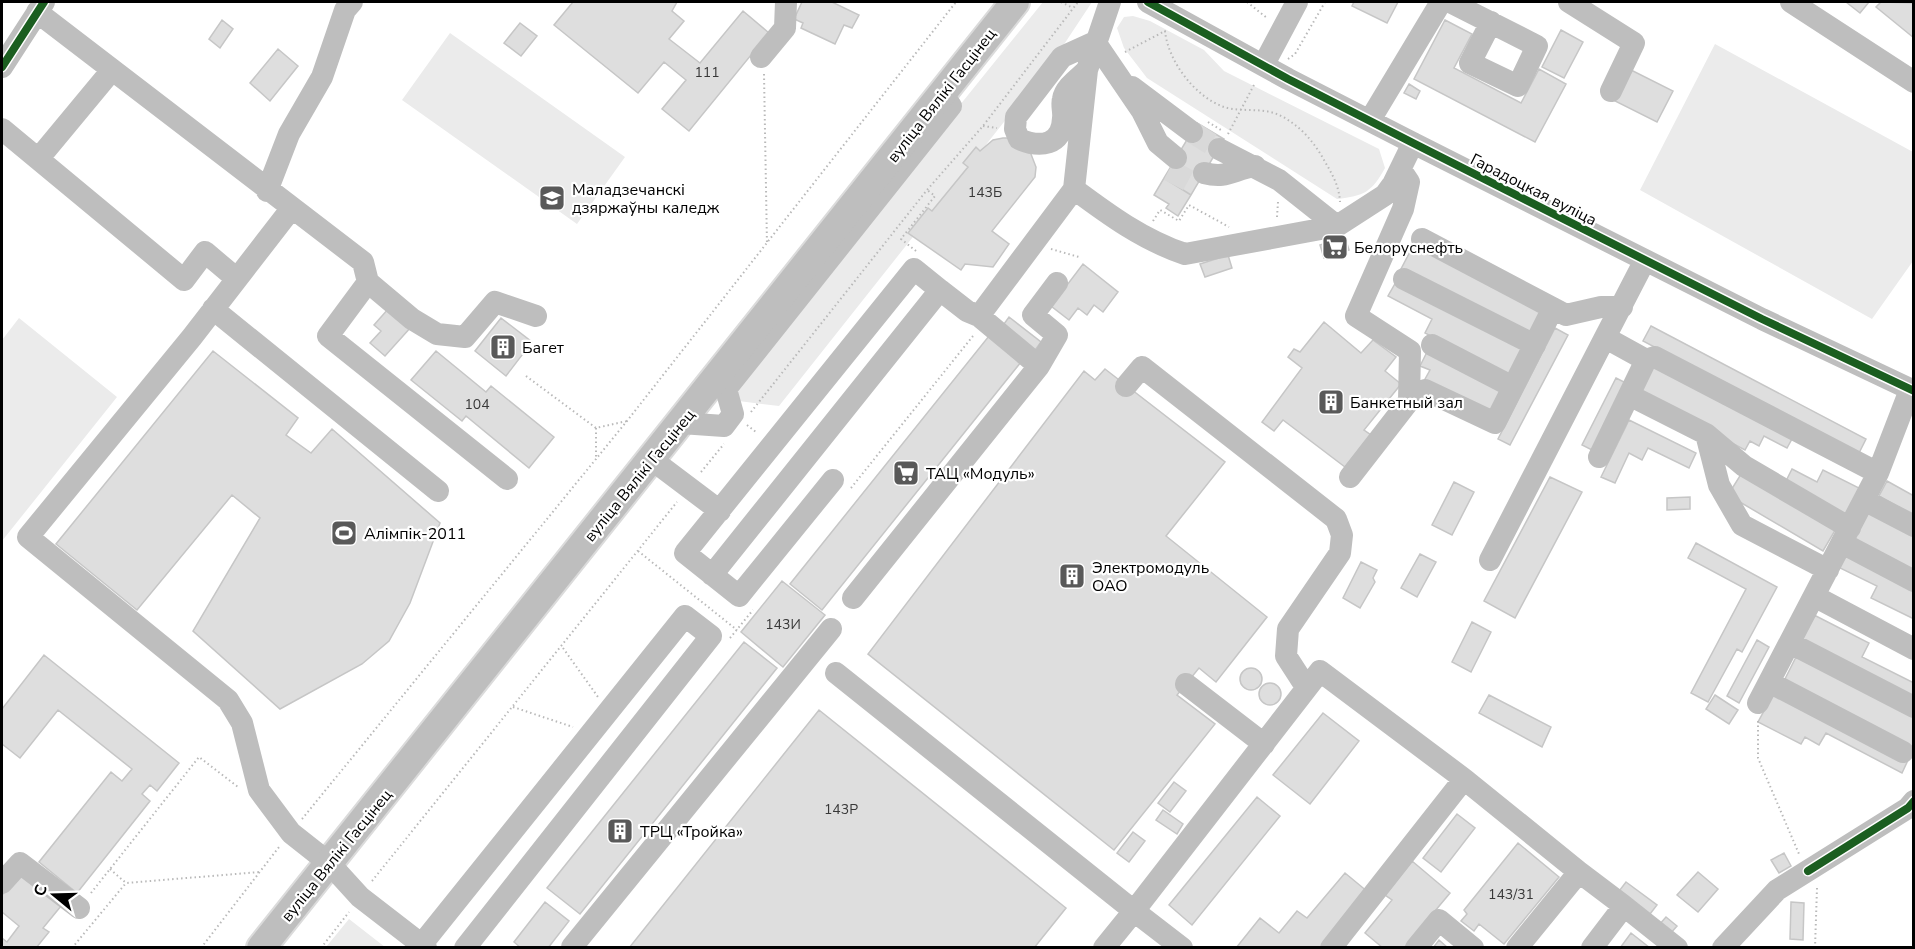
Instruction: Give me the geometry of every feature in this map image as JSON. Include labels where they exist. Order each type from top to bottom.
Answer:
[{"type":"main road","name":"вуліца Вялікі Гасцінец","points":[[261,948],[1015,2]]},
{"type":"street","points":[[267,191],[289,134],[322,77],[345,10],[352,2]]},
{"type":"street","points":[[761,57],[785,28],[786,2]]},
{"type":"street","points":[[983,318],[1074,189],[1087,70],[1110,2]]},
{"type":"street","name":"Гарадоцкая вуліца","points":[[1148,2],[1174,21],[1264,72],[1370,120],[1645,260],[1912,390]]},
{"type":"street","points":[[1370,120],[1441,2]]},
{"type":"street","points":[[1450,2],[1491,22]]},
{"type":"street","points":[[1569,2],[1634,43],[1611,91]]},
{"type":"street","points":[[1791,2],[1914,82]]},
{"type":"street","points":[[1264,72],[1291,4]]},
{"type":"street","points":[[2,67],[41,7],[112,70],[267,191],[363,262],[368,282],[412,318],[437,334],[465,337],[495,302],[536,316]]},
{"type":"street","points":[[1095,42],[1124,68],[1186,145]]},
{"type":"street","points":[[1087,70],[1071,85],[1063,98],[1064,120],[1060,132],[1050,143],[1035,146],[1019,139],[1015,129],[1016,117],[1062,57],[1095,42]]},
{"type":"street","points":[[1124,68],[1158,143],[1186,145]]},
{"type":"street","points":[[39,158],[112,70]]},
{"type":"street","points":[[1142,111],[1186,145]]},
{"type":"street","points":[[2,129],[184,280],[205,252],[237,279]]},
{"type":"street","points":[[1074,189],[1144,236],[1185,254],[1337,226],[1385,195],[1401,170],[1413,143]]},
{"type":"street","points":[[1221,163],[1280,180],[1337,226]]},
{"type":"street","points":[[1350,477],[1409,400],[1410,351],[1356,316],[1403,209],[1409,182],[1401,170]]},
{"type":"street","points":[[291,209],[28,537],[228,700],[242,723],[260,790],[291,833],[329,863],[360,897],[424,946],[684,616],[711,636],[465,948]]},
{"type":"street","points":[[1422,239],[1566,315],[1601,307],[1622,307]]},
{"type":"street","points":[[1490,560],[1645,260]]},
{"type":"street","points":[[841,485],[739,596],[685,553],[914,269],[967,311],[983,318],[1039,366]]},
{"type":"street","points":[[1404,279],[1535,345]]},
{"type":"street","points":[[368,282],[328,336],[507,479]]},
{"type":"street","points":[[853,598],[1039,366],[1057,335],[1033,315],[1057,283]]},
{"type":"street","points":[[712,575],[940,290]]},
{"type":"street","points":[[1425,390],[1495,423],[1553,308]]},
{"type":"street","points":[[213,309],[438,491]]},
{"type":"street","points":[[1606,338],[1646,360]]},
{"type":"street","points":[[1432,345],[1513,387]]},
{"type":"street","points":[[1599,457],[1646,360],[1655,357],[1878,473]]},
{"type":"street","points":[[1126,386],[1142,367],[1336,519],[1342,535],[1340,553],[1288,629],[1286,656],[1306,687]]},
{"type":"street","points":[[1758,703],[1878,473],[1912,390]]},
{"type":"street","points":[[1629,394],[1706,434],[1744,466],[1914,581]]},
{"type":"street","points":[[1706,434],[1719,485],[1742,525],[1828,570]]},
{"type":"street","points":[[651,459],[720,511]]},
{"type":"street","points":[[1864,500],[1914,526]]},
{"type":"street","points":[[1814,597],[1914,649]]},
{"type":"street","points":[[572,948],[831,629]]},
{"type":"street","points":[[1790,643],[1914,707]]},
{"type":"street","points":[[1104,948],[1320,671],[1464,779],[1677,948]]},
{"type":"street","points":[[836,673],[1182,948]]},
{"type":"street","points":[[1769,682],[1903,752]]},
{"type":"street","points":[[1186,684],[1264,744]]},
{"type":"street","points":[[1330,948],[1464,779]]},
{"type":"street","points":[[1723,948],[1777,890],[1908,808],[1914,801]]},
{"type":"street","points":[[2,883],[20,862],[87,914]]},
{"type":"street","points":[[1517,948],[1579,872]]},
{"type":"street","points":[[1592,948],[1624,906]]},
{"type":"street","points":[[1416,948],[1439,920],[1473,948]]},
{"type":"path","points":[[201,948],[291,833],[597,460],[956,2]]},
{"type":"path","points":[[1061,2],[1073,8]]},
{"type":"path","points":[[1186,145],[1221,163],[1239,109],[1264,72],[1295,54],[1325,2]]},
{"type":"path","points":[[1124,68],[1125,53],[1174,21]]},
{"type":"path","points":[[1174,21],[1167,46],[1189,80],[1207,99],[1225,107],[1274,113],[1297,127],[1315,145],[1337,184],[1340,202],[1337,226]]},
{"type":"path","points":[[761,57],[764,72],[767,245]]},
{"type":"path","points":[[1276,222],[1280,180]]},
{"type":"path","points":[[919,254],[901,239],[935,196],[927,190]]},
{"type":"path","points":[[1332,202],[1350,200]]},
{"type":"path","points":[[1144,236],[1160,210],[1179,221],[1189,205],[1231,228]]},
{"type":"path","points":[[1043,246],[1079,257]]},
{"type":"path","points":[[841,485],[983,318]]},
{"type":"path","points":[[526,376],[596,428],[627,421]]},
{"type":"path","points":[[743,422],[756,432]]},
{"type":"path","points":[[596,428],[597,460]]},
{"type":"path","points":[[638,551],[737,630]]},
{"type":"path","points":[[730,639],[759,602]]},
{"type":"path","points":[[562,647],[598,696],[592,704]]},
{"type":"path","points":[[1758,703],[1758,758],[1819,892],[1815,948]]},
{"type":"path","points":[[513,707],[573,727]]},
{"type":"path","points":[[72,948],[110,869],[199,757],[245,792],[260,790]]},
{"type":"path","points":[[110,869],[126,883]]},
{"type":"path","points":[[87,914],[126,883],[260,872]]},
{"type":"shaded area","points":[[1043,2],[1092,2],[1057,55],[779,406],[723,399]]},
{"type":"shaded area","points":[[1133,16],[1150,21],[1204,50],[1224,71],[1379,149],[1385,168],[1376,183],[1361,194],[1337,199],[1147,78],[1124,48],[1117,28],[1124,17]]},
{"type":"shaded area","points":[[450,33],[625,157],[577,224],[402,100]]},
{"type":"shaded area","points":[[1715,44],[1913,152],[1913,261],[1872,319],[1640,190]]},
{"type":"shaded area","points":[[19,318],[117,397],[2,541],[2,340]]},
{"type":"shaded area","points":[[349,919],[385,947],[326,947]]},
{"type":"building","points":[[573,2],[677,2],[672,11],[684,21],[669,39],[700,63],[743,11],[769,33],[689,131],[662,109],[686,80],[664,62],[638,93],[554,25]]},
{"type":"building","points":[[802,2],[832,2],[859,15],[852,28],[844,25],[835,44],[801,28],[803,23],[794,19]]},
{"type":"building","points":[[1354,2],[1398,2],[1387,23],[1352,6]]},
{"type":"building","points":[[1846,2],[1869,2],[1860,13]]},
{"type":"building","points":[[1881,2],[1914,3],[1914,38],[1876,7]]},
{"type":"building","points":[[222,20],[233,29],[220,48],[209,39]]},
{"type":"building","points":[[1445,20],[1472,34],[1454,68],[1521,103],[1539,69],[1566,84],[1535,142],[1414,79]]},
{"type":"building","points":[[520,23],[537,36],[521,56],[504,43]]},
{"type":"building","points":[[1561,30],[1583,42],[1564,78],[1542,67]]},
{"type":"building","points":[[278,49],[298,66],[270,101],[250,83]]},
{"type":"building","points":[[1629,69],[1673,91],[1657,122],[1613,100]]},
{"type":"building","points":[[1409,84],[1420,91],[1416,99],[1404,93]]},
{"type":"building","points":[[1197,123],[1224,139],[1191,195],[1164,178]]},
{"type":"building","points":[[1012,138],[1029,149],[1036,167],[1035,177],[992,231],[1009,244],[993,267],[965,264],[961,270],[908,233],[928,208],[932,211],[968,167],[963,163],[976,147],[980,151],[993,140]]},
{"type":"building","points":[[1164,178],[1191,195],[1178,216],[1166,208],[1169,204],[1154,195]]},
{"type":"building","name":"Белоруснефть","points":[[1345,237],[1349,250],[1324,258],[1320,245]]},
{"type":"building","points":[[1414,244],[1547,313],[1534,338],[1401,269]]},
{"type":"building","points":[[1228,255],[1232,268],[1205,277],[1200,264]]},
{"type":"building","points":[[1083,264],[1118,292],[1103,312],[1094,305],[1087,315],[1078,308],[1069,320],[1051,306]]},
{"type":"building","points":[[1396,282],[1527,350],[1512,378],[1425,333],[1432,319],[1388,296]]},
{"type":"building","points":[[389,308],[411,327],[385,356],[370,343],[381,331],[374,325]]},
{"type":"building","points":[[1009,317],[1041,342],[1033,353],[1001,328]]},
{"type":"building","name":"Багет","points":[[501,318],[532,342],[506,376],[475,351]]},
{"type":"building","name":"Банкетный зал","points":[[1324,322],[1361,353],[1373,340],[1396,357],[1385,371],[1401,384],[1364,430],[1371,435],[1345,467],[1283,420],[1274,431],[1262,422],[1302,368],[1288,357],[1294,349],[1300,352]]},
{"type":"building","points":[[1651,326],[1866,439],[1858,455],[1643,341]]},
{"type":"building","points":[[1555,328],[1568,335],[1510,445],[1498,439]]},
{"type":"building","name":"ТАЦ «Модуль»","points":[[989,336],[1021,362],[822,610],[790,584]]},
{"type":"building","name":"Алімпік-2011","points":[[213,351],[298,418],[286,435],[311,453],[332,429],[440,523],[410,603],[389,641],[362,664],[280,709],[193,631],[260,518],[232,495],[137,610],[56,544]]},
{"type":"building","points":[[436,351],[486,392],[491,386],[554,437],[529,468],[466,416],[462,421],[411,380]]},
{"type":"building","points":[[1427,352],[1506,392],[1495,416],[1424,381],[1430,370],[1420,366]]},
{"type":"building","points":[[1652,363],[1793,437],[1787,448],[1764,436],[1759,446],[1750,441],[1745,450],[1637,393]]},
{"type":"building","name":"Электромодуль ОАО","points":[[1105,369],[1225,462],[1166,536],[1267,617],[1216,682],[1199,668],[1177,695],[1215,724],[1114,850],[868,654],[1084,371],[1095,380]]},
{"type":"building","points":[[1616,378],[1628,384],[1594,451],[1582,445]]},
{"type":"building","points":[[1629,420],[1696,453],[1689,468],[1648,448],[1642,460],[1629,453],[1615,483],[1601,477]]},
{"type":"building","points":[[1792,469],[1817,482],[1823,470],[1863,490],[1849,518],[1784,485]]},
{"type":"building","points":[[1743,471],[1837,527],[1823,551],[1728,495]]},
{"type":"building","points":[[1550,477],[1582,492],[1515,618],[1484,601]]},
{"type":"building","points":[[1887,481],[1914,496],[1914,516],[1879,496]]},
{"type":"building","points":[[1454,482],[1474,492],[1452,535],[1432,525]]},
{"type":"building","points":[[1690,497],[1690,509],[1667,510],[1667,498]]},
{"type":"building","points":[[1868,508],[1914,533],[1914,572],[1852,538]]},
{"type":"building","points":[[1696,543],[1777,587],[1742,652],[1737,649],[1708,702],[1691,693],[1746,589],[1688,558]]},
{"type":"building","points":[[1845,552],[1914,585],[1914,619],[1871,598],[1877,586],[1838,567]]},
{"type":"building","points":[[1420,554],[1436,562],[1417,597],[1401,588]]},
{"type":"building","points":[[1361,562],[1377,570],[1373,578],[1375,582],[1360,608],[1343,598]]},
{"type":"building","points":[[782,581],[825,615],[783,667],[741,632]]},
{"type":"building","points":[[1814,615],[1869,643],[1862,657],[1914,683],[1914,700],[1799,643]]},
{"type":"building","points":[[1472,622],[1491,632],[1471,672],[1452,662]]},
{"type":"building","points":[[1757,640],[1769,647],[1739,703],[1727,696]]},
{"type":"building","name":"ТРЦ «Тройка»","points":[[744,642],[777,668],[580,914],[547,888]]},
{"type":"building","points":[[44,655],[179,763],[157,791],[150,785],[142,794],[150,801],[77,893],[39,862],[111,772],[122,781],[132,769],[58,710],[20,758],[2,744],[2,709]]},
{"type":"building","points":[[1796,657],[1914,715],[1914,748],[1783,683]]},
{"type":"building","points":[[1251,668],[1259,671],[1262,679],[1259,687],[1251,690],[1243,687],[1240,679],[1243,671]]},
{"type":"building","points":[[1270,683],[1278,686],[1281,694],[1278,702],[1270,705],[1262,702],[1259,694],[1262,686]]},
{"type":"building","points":[[1776,689],[1909,758],[1902,773],[1826,733],[1819,745],[1805,737],[1801,744],[1758,722]]},
{"type":"building","points":[[1489,695],[1551,727],[1542,747],[1479,713]]},
{"type":"building","points":[[1715,695],[1738,710],[1729,724],[1706,709]]},
{"type":"building","points":[[819,710],[1066,908],[1034,948],[629,948]]},
{"type":"building","points":[[1323,713],[1359,741],[1310,804],[1273,775]]},
{"type":"building","points":[[1174,782],[1186,791],[1170,812],[1158,803]]},
{"type":"building","points":[[1257,797],[1280,816],[1192,925],[1169,905]]},
{"type":"building","points":[[1163,810],[1183,824],[1177,834],[1156,820]]},
{"type":"building","points":[[1457,814],[1475,828],[1441,872],[1423,858]]},
{"type":"building","points":[[1133,832],[1145,841],[1129,862],[1117,853]]},
{"type":"building","points":[[1518,843],[1559,877],[1504,944],[1479,924],[1474,931],[1461,921],[1467,914],[1464,910]]},
{"type":"building","points":[[1784,853],[1791,866],[1779,873],[1771,860]]},
{"type":"building","points":[[1412,861],[1450,893],[1404,948],[1383,948],[1365,933],[1392,900],[1385,895]]},
{"type":"building","points":[[20,872],[61,906],[43,928],[49,932],[36,948],[2,948],[2,938],[7,942],[19,926],[2,912],[2,895]]},
{"type":"building","points":[[1698,872],[1718,889],[1698,912],[1677,895]]},
{"type":"building","points":[[1345,873],[1368,892],[1322,948],[1236,948],[1260,918],[1279,933],[1297,911],[1307,918]]},
{"type":"building","points":[[1626,882],[1657,905],[1647,918],[1616,895]]},
{"type":"building","points":[[545,902],[569,921],[548,948],[521,948],[514,942]]},
{"type":"building","points":[[1791,902],[1804,903],[1803,940],[1790,939]]},
{"type":"building","points":[[1666,917],[1677,926],[1670,934],[1659,925]]},
{"type":"building","points":[[1631,933],[1650,948],[1620,948]]},
{"type":"building","points":[[1439,940],[1448,948],[1433,948]]},
{"type":"tunnel","points":[[1192,132],[1219,149]]},
{"type":"tunnel","points":[[1169,170],[1197,185]]},
{"type":"cycle path","points":[[2,67],[44,2]]},
{"type":"cycle path","points":[[1148,2],[1288,79],[1413,143],[1762,319],[1914,391]]},
{"type":"cycle path","points":[[1808,871],[1908,808],[1914,801]]},
{"type":"place","name":"Маладзечанскі дзяржаўны каледж","points":[[552,198]]},
{"type":"place","name":"Белоруснефть","points":[[1335,247]]},
{"type":"place","name":"Багет","points":[[503,347]]},
{"type":"place","name":"Банкетный зал","points":[[1331,402]]},
{"type":"place","name":"ТАЦ «Модуль»","points":[[906,473]]},
{"type":"place","name":"Алімпік-2011","points":[[344,533]]},
{"type":"place","name":"Электромодуль ОАО","points":[[1072,576]]},
{"type":"place","name":"ТРЦ «Тройка»","points":[[620,831]]}]
